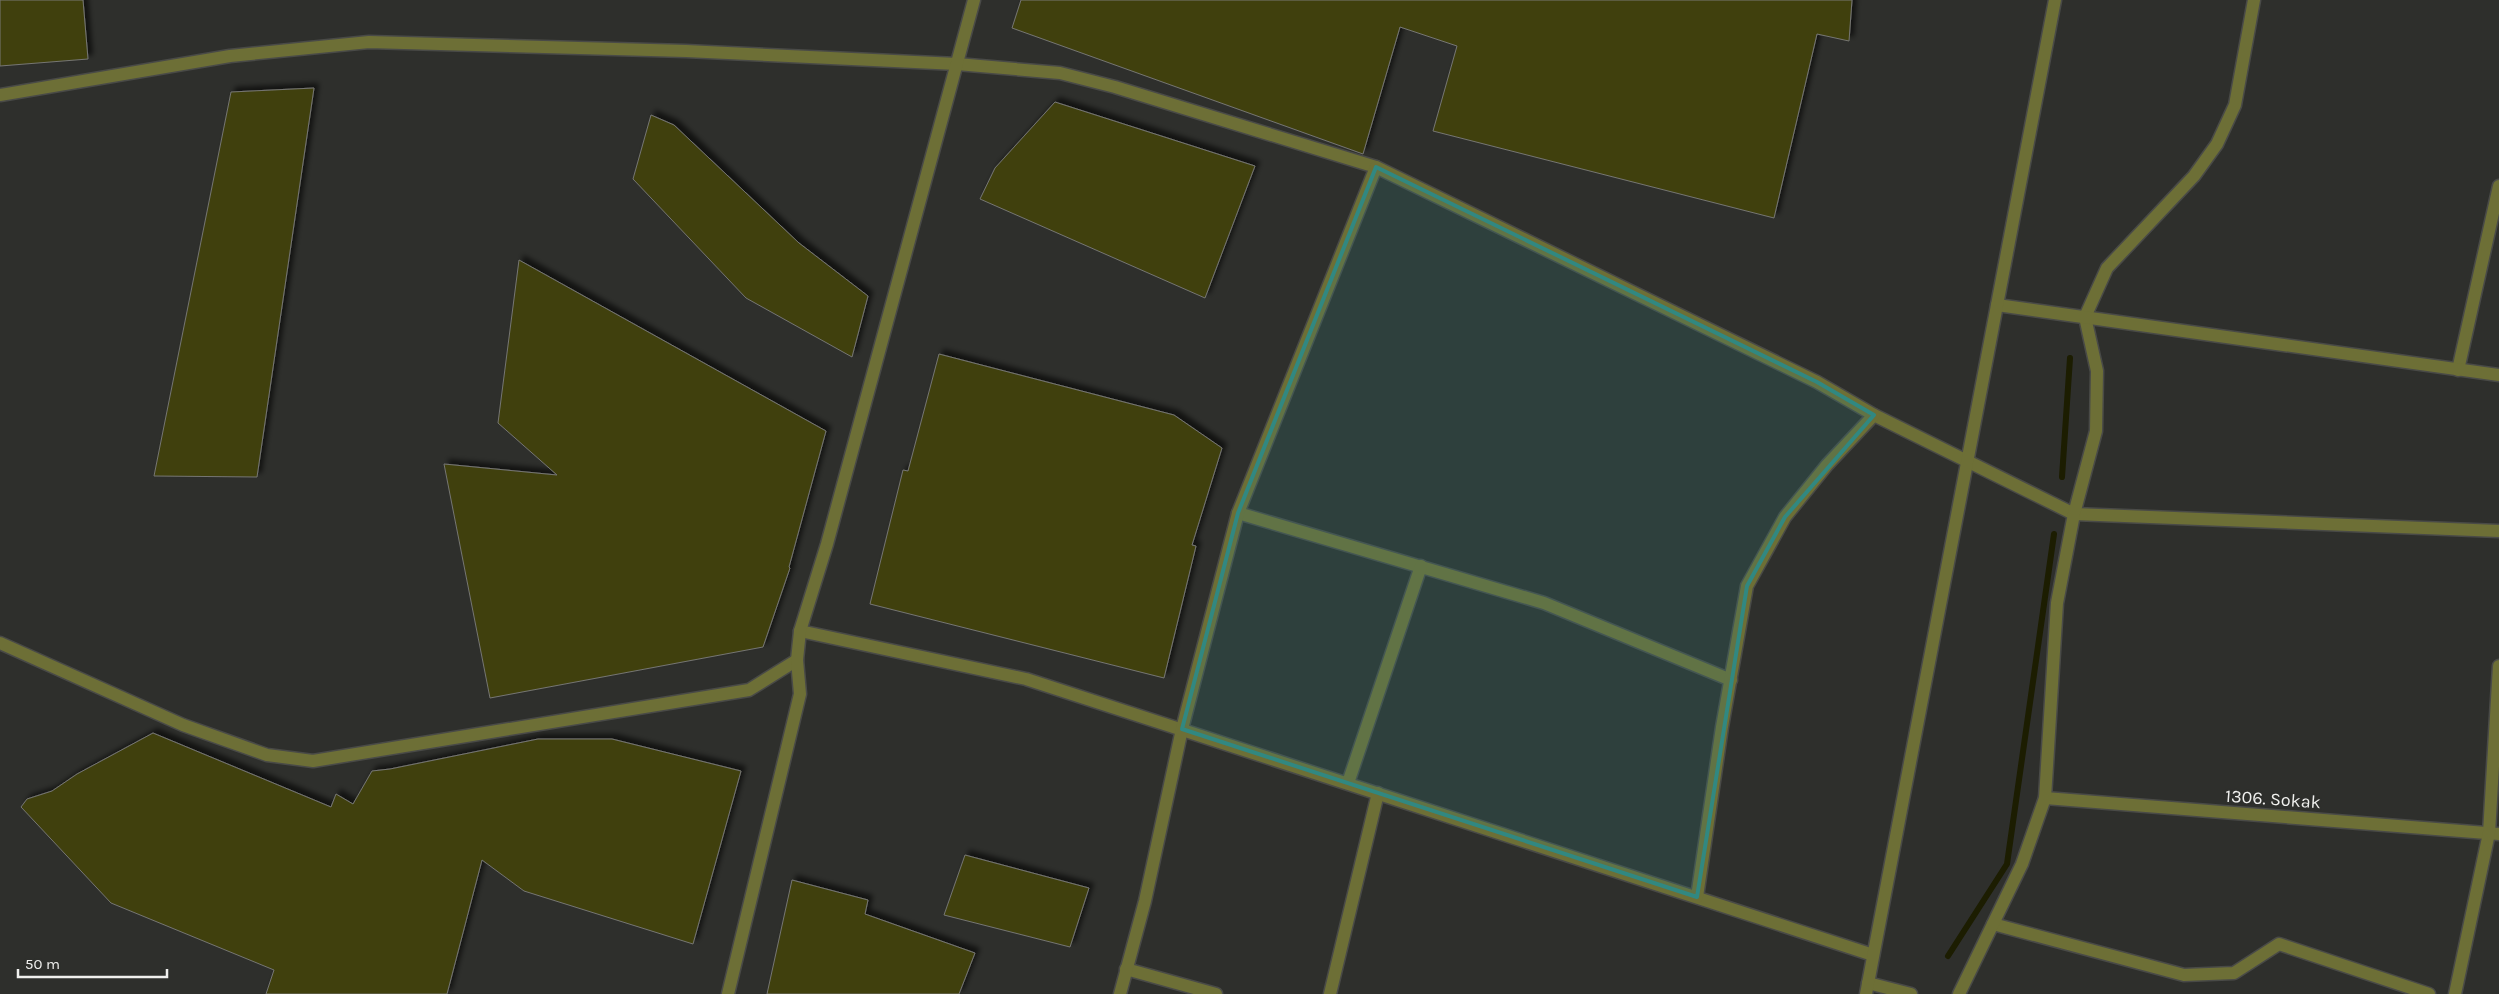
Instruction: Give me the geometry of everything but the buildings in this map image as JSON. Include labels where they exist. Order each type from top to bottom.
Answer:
[{"type":"street","points":[[728,994],[800,694],[797,660],[800,631],[827,544],[974,0]]},
{"type":"street","points":[[1911,994],[1867,988],[2055,0]]},
{"type":"street","points":[[1959,994],[2022,864],[2045,798],[2057,603],[2074,514],[2096,431],[2097,371],[2085,317],[2108,268],[2137,234],[2194,176],[2218,144],[2235,105],[2254,0]]},
{"type":"street","points":[[0,95],[230,56],[370,42],[686,51],[957,64],[1060,73],[1114,87],[1376,167],[1817,382],[1874,415],[2074,514],[2499,531]]},
{"type":"street","points":[[1120,994],[1145,902],[1182,729],[1238,513],[1376,167]]},
{"type":"street","points":[[2458,370],[2499,186]]},
{"type":"street","points":[[1997,305],[2499,376]]},
{"type":"street","points":[[1697,897],[1747,586],[1785,517],[1827,465],[1874,415]]},
{"type":"street","points":[[1238,513],[1544,603],[1731,680]]},
{"type":"street","points":[[1348,783],[1421,566]]},
{"type":"street","points":[[800,631],[1026,679],[1873,955]]},
{"type":"street","points":[[0,643],[183,725],[267,755],[313,761],[749,690],[797,660]]},
{"type":"street","points":[[2455,994],[2494,833],[2499,666]]},
{"type":"street","points":[[1330,994],[1378,793]]},
{"type":"street","name":"1306. Sokak","points":[[2045,798],[2494,833]]},
{"type":"street","points":[[1993,924],[2184,975],[2234,973],[2279,944],[2429,994]]},
{"type":"street","points":[[1126,969],[1216,994]]},
{"type":"highlighted area","points":[[1376,167],[1817,382],[1874,415],[1785,517],[1747,586],[1697,897],[1182,729],[1238,513]]},
{"type":"waterway","points":[[2062,477],[2070,358]]},
{"type":"waterway","points":[[1948,956],[2007,864],[2054,534]]}]
